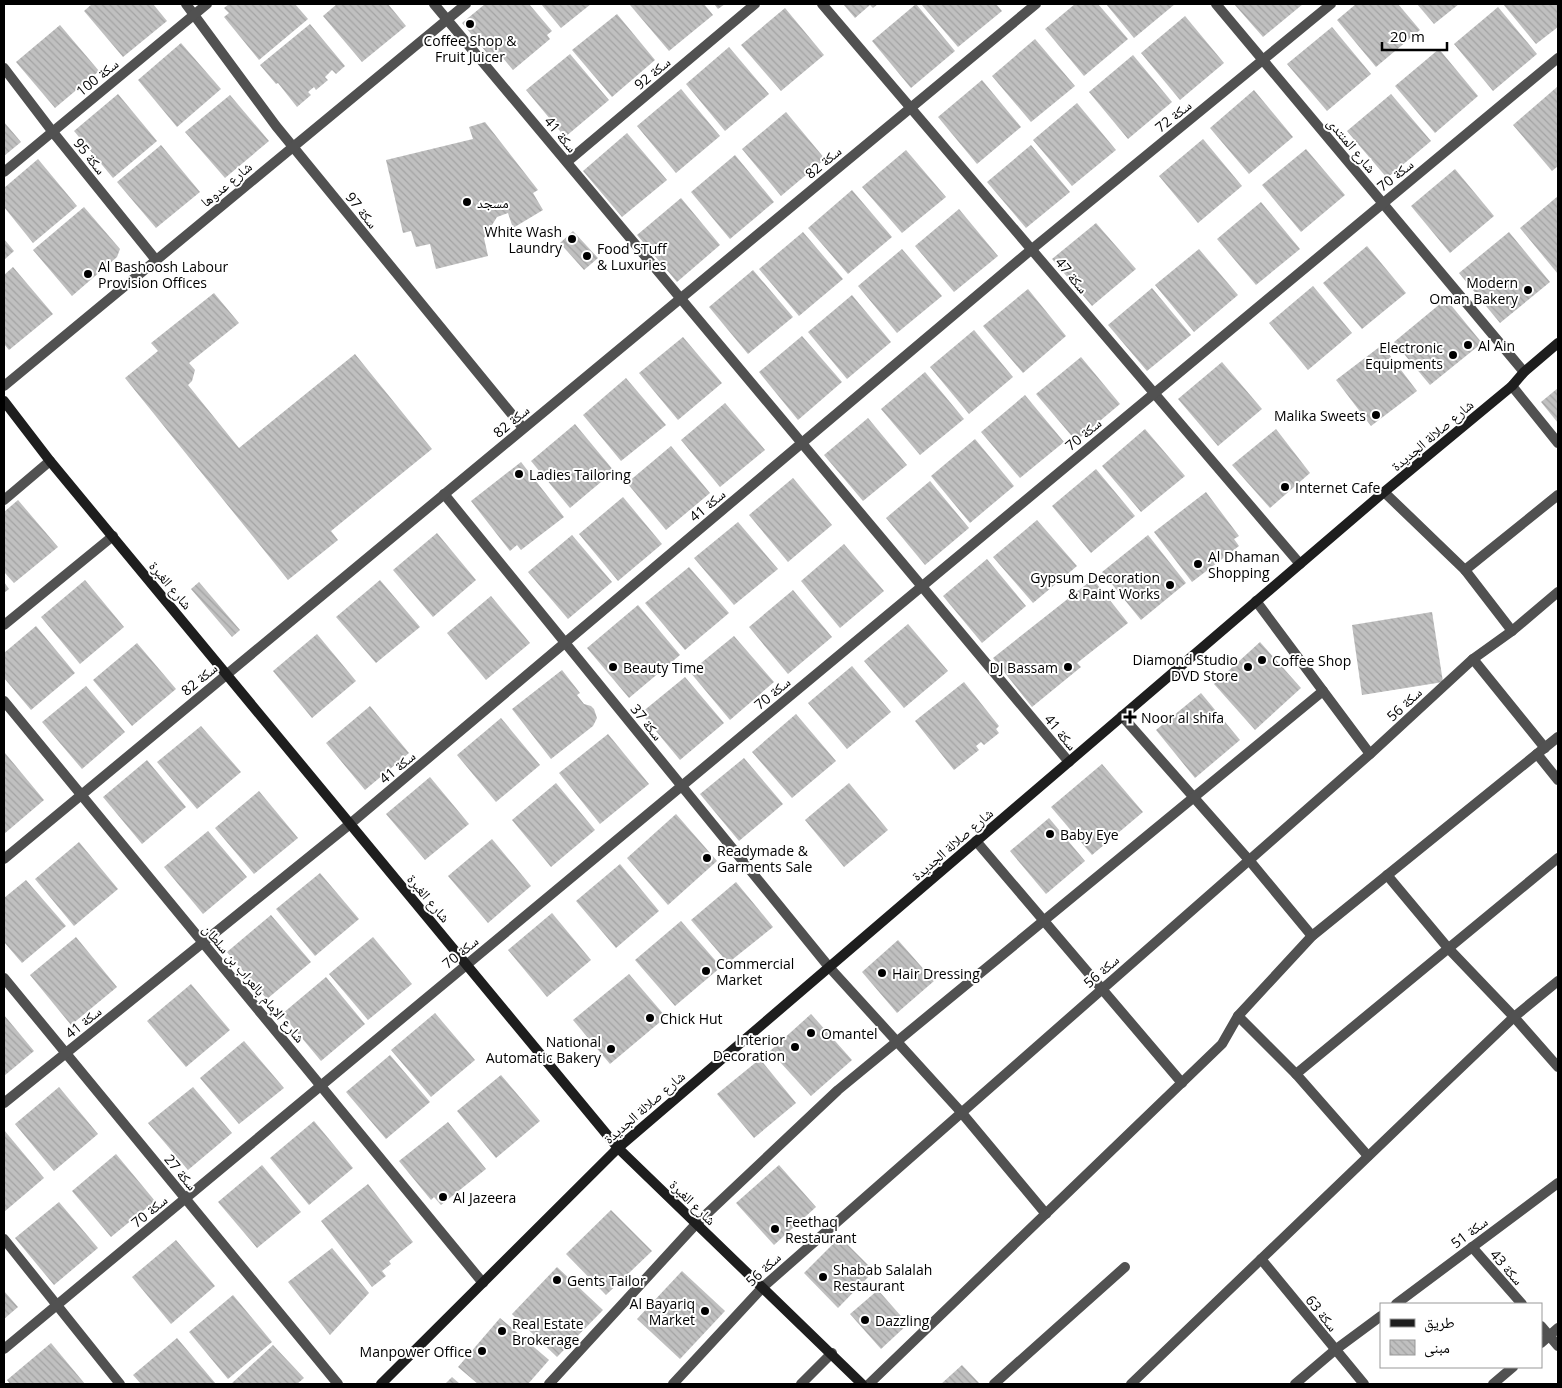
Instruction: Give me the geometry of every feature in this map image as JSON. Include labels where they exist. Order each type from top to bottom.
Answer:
[{"type":"street","name":"سكة 97","points":[[186,4],[276,126],[523,428]]},
{"type":"street","name":"سكة 100","points":[[4,172],[207,4]]},
{"type":"street","name":"سكة 41","points":[[434,4],[1068,762]]},
{"type":"street","name":"شارع عدوها","points":[[4,386],[466,4]]},
{"type":"street","name":"سكة 92","points":[[567,162],[755,4]]},
{"type":"street","name":"سكة 47","points":[[822,4],[1300,564]]},
{"type":"street","name":"سكة 82","points":[[4,859],[1036,4]]},
{"type":"street","name":"شارع المنتدى","points":[[1216,4],[1524,372]]},
{"type":"street","name":"سكة 72","points":[[1032,249],[1331,4]]},
{"type":"street","name":"سكة 70","points":[[4,1349],[1558,58]]},
{"type":"street","name":"سكة 95","points":[[4,68],[52,132],[156,260]]},
{"type":"street","name":"سكة 41","points":[[4,1103],[350,824],[1032,249]]},
{"type":"street","name":"شارع صلالة الجديدة","points":[[381,1384],[618,1148],[1256,601],[1512,386],[1524,372],[1558,343]]},
{"type":"street","points":[[1512,386],[1558,443]]},
{"type":"street","name":"شارع الغبرة","points":[[4,401],[50,461],[618,1148],[862,1384]]},
{"type":"street","points":[[4,500],[50,461]]},
{"type":"street","points":[[1384,492],[1465,570],[1512,631]]},
{"type":"street","name":"سكة 37","points":[[444,494],[829,967],[961,1112],[1046,1214]]},
{"type":"street","points":[[1465,570],[1558,495]]},
{"type":"street","points":[[4,624],[112,536]]},
{"type":"street","name":"سكة 56","points":[[673,1384],[762,1287],[1370,754],[1473,658],[1512,631],[1558,592]]},
{"type":"street","points":[[1256,601],[1370,754]]},
{"type":"street","points":[[1473,658],[1541,751],[1558,780]]},
{"type":"street","points":[[549,1384],[696,1224],[838,1090],[1323,690]]},
{"type":"street","name":"شارع الإمام بالعراب بن سلطان","points":[[4,702],[483,1283]]},
{"type":"street","points":[[1122,716],[1249,860],[1312,936]]},
{"type":"street","points":[[869,1384],[1222,1044],[1238,1016],[1312,936],[1558,737]]},
{"type":"street","points":[[976,841],[1182,1083]]},
{"type":"street","points":[[1296,1074],[1558,858]]},
{"type":"street","points":[[1387,875],[1448,948],[1514,1017],[1558,1067]]},
{"type":"street","name":"سكة 27","points":[[4,978],[338,1384]]},
{"type":"street","points":[[1131,1384],[1514,1017],[1558,980]]},
{"type":"street","points":[[1238,1016],[1296,1074],[1368,1156]]},
{"type":"street","name":"سكة 51","points":[[1397,1303],[1558,1183]]},
{"type":"street","points":[[4,1239],[120,1384]]},
{"type":"street","name":"سكة 43","points":[[1472,1247],[1521,1303]]},
{"type":"street","name":"سكة 63","points":[[1261,1259],[1364,1384]]},
{"type":"street","points":[[994,1384],[1124,1267]]},
{"type":"street","points":[[1295,1384],[1335,1350],[1380,1317]]},
{"type":"street","points":[[1542,1327],[1558,1346]]},
{"type":"street","points":[[1542,1342],[1558,1328]]},
{"type":"street","points":[[800,1384],[832,1353]]},
{"type":"street","points":[[1493,1384],[1512,1368]]},
{"type":"building","points":[[92,4],[153,4],[167,21],[123,57],[84,11]]},
{"type":"building","points":[[229,4],[295,4],[308,19],[259,60],[224,17],[229,13],[224,8]]},
{"type":"building","points":[[337,4],[388,4],[406,26],[362,62],[323,16]]},
{"type":"building","points":[[485,4],[529,4],[552,31],[547,35],[550,39],[513,70],[498,52],[491,58],[462,23]]},
{"type":"building","points":[[541,4],[591,4],[561,28]]},
{"type":"building","points":[[631,4],[704,4],[713,15],[669,51]]},
{"type":"building","points":[[714,4],[725,4],[718,9]]},
{"type":"building","points":[[843,4],[878,4],[873,8],[870,5],[855,18]]},
{"type":"building","points":[[916,4],[955,51],[911,88],[872,41]]},
{"type":"building","points":[[921,4],[996,4],[1002,11],[958,47]]},
{"type":"building","points":[[1075,4],[1098,4],[1128,39],[1084,76],[1045,29]]},
{"type":"building","points":[[1106,4],[1175,4],[1134,38]]},
{"type":"building","points":[[1234,4],[1303,4],[1263,37]]},
{"type":"building","points":[[1356,4],[1398,4],[1420,30],[1376,67],[1337,20]]},
{"type":"building","points":[[1417,4],[1459,4],[1434,24]]},
{"type":"building","points":[[1503,4],[1558,4],[1558,27],[1536,44]]},
{"type":"building","points":[[1498,7],[1537,54],[1493,91],[1454,44]]},
{"type":"building","points":[[785,8],[824,55],[781,91],[741,45]]},
{"type":"building","points":[[617,14],[655,60],[612,97],[572,50]]},
{"type":"building","points":[[1185,16],[1224,63],[1180,100],[1141,53]]},
{"type":"building","points":[[310,24],[345,66],[336,74],[332,70],[325,77],[328,80],[316,90],[314,87],[308,92],[311,95],[297,107],[278,83],[276,84],[260,65]]},
{"type":"building","points":[[60,25],[99,71],[55,108],[16,62]]},
{"type":"building","points":[[1332,27],[1371,74],[1327,111],[1287,64]]},
{"type":"building","points":[[1035,39],[1075,86],[1031,122],[992,76]]},
{"type":"building","points":[[181,43],[221,89],[177,127],[138,80]]},
{"type":"building","points":[[729,47],[769,94],[725,131],[686,84]]},
{"type":"building","points":[[1439,49],[1478,96],[1435,133],[1395,86]]},
{"type":"building","points":[[570,54],[609,100],[565,137],[526,90]]},
{"type":"building","points":[[1133,55],[1172,102],[1128,139],[1089,92]]},
{"type":"building","points":[[982,80],[1021,127],[977,164],[938,117]]},
{"type":"building","points":[[1557,87],[1558,166],[1552,171],[1513,125]]},
{"type":"building","points":[[681,89],[720,136],[676,173],[637,126]]},
{"type":"building","points":[[1254,90],[1293,137],[1249,174],[1210,128]]},
{"type":"building","points":[[118,94],[157,141],[113,178],[74,131]]},
{"type":"building","points":[[1391,94],[1431,141],[1387,178],[1347,131]]},
{"type":"building","points":[[230,95],[269,141],[225,178],[185,132]]},
{"type":"building","points":[[1077,103],[1116,150],[1072,186],[1033,140]]},
{"type":"building","points":[[786,112],[825,159],[781,196],[742,149]]},
{"type":"building","points":[[4,122],[21,142],[4,156]]},
{"type":"building","name":"مسجد","points":[[485,122],[538,190],[533,193],[543,210],[513,228],[508,213],[497,217],[484,238],[488,256],[436,269],[430,244],[416,247],[411,231],[403,233],[386,160],[473,139],[469,127]]},
{"type":"building","points":[[627,133],[667,180],[622,217],[583,171]]},
{"type":"building","points":[[1203,139],[1242,186],[1198,223],[1159,176]]},
{"type":"building","points":[[161,145],[200,192],[156,228],[117,182]]},
{"type":"building","points":[[1031,145],[1070,192],[1026,228],[987,182]]},
{"type":"building","points":[[1306,149],[1345,195],[1301,232],[1262,185]]},
{"type":"building","points":[[906,150],[946,197],[902,233],[862,187]]},
{"type":"building","points":[[735,155],[774,202],[730,239],[691,192]]},
{"type":"building","points":[[38,159],[77,206],[33,243],[4,207],[4,188]]},
{"type":"building","points":[[1455,169],[1494,216],[1450,253],[1411,206]]},
{"type":"building","points":[[852,190],[892,237],[848,274],[808,228]]},
{"type":"building","points":[[1558,196],[1558,274],[1520,228]]},
{"type":"building","points":[[681,198],[720,245],[677,282],[637,235]]},
{"type":"building","points":[[1261,202],[1300,249],[1256,285],[1217,239]]},
{"type":"building","points":[[84,207],[120,249],[117,257],[72,296],[33,250]]},
{"type":"building","points":[[959,209],[998,256],[954,292],[915,246]]},
{"type":"building","points":[[1096,223],[1136,269],[1092,306],[1052,259]]},
{"type":"building","points":[[573,231],[598,258],[584,270],[560,243]]},
{"type":"building","points":[[803,232],[843,279],[799,316],[759,269]]},
{"type":"building","points":[[1509,232],[1550,282],[1500,323],[1459,273]]},
{"type":"building","points":[[4,239],[14,251],[4,260]]},
{"type":"building","points":[[1367,246],[1406,293],[1362,329],[1323,283]]},
{"type":"building","points":[[902,249],[942,296],[897,333],[858,286]]},
{"type":"building","points":[[1199,249],[1238,295],[1194,332],[1155,285]]},
{"type":"building","points":[[13,267],[53,314],[9,350],[4,344],[4,275]]},
{"type":"building","points":[[753,270],[793,317],[748,354],[709,307]]},
{"type":"building","points":[[1313,286],[1352,333],[1308,370],[1269,323]]},
{"type":"building","points":[[1152,288],[1191,335],[1147,371],[1108,325]]},
{"type":"building","points":[[1028,289],[1066,336],[1023,373],[983,326]]},
{"type":"building","points":[[214,293],[239,323],[189,363],[195,370],[192,381],[188,385],[239,448],[355,354],[432,449],[331,531],[338,540],[288,580],[125,378],[158,351],[151,343]]},
{"type":"building","points":[[852,295],[891,342],[847,379],[808,332]]},
{"type":"building","points":[[1446,299],[1482,343],[1430,385],[1394,342]]},
{"type":"building","points":[[974,330],[1013,377],[969,414],[930,367]]},
{"type":"building","points":[[802,336],[842,382],[798,420],[759,372]]},
{"type":"building","points":[[683,337],[722,383],[678,420],[639,373]]},
{"type":"building","points":[[1382,345],[1417,391],[1371,426],[1336,380]]},
{"type":"building","points":[[1081,357],[1120,404],[1076,441],[1036,394]]},
{"type":"building","points":[[1222,362],[1262,409],[1218,446],[1178,399]]},
{"type":"building","points":[[925,372],[964,419],[920,455],[881,409]]},
{"type":"building","points":[[626,378],[666,425],[621,461],[583,415]]},
{"type":"building","points":[[1558,388],[1558,423],[1541,402]]},
{"type":"building","points":[[1025,395],[1064,442],[1020,478],[981,432]]},
{"type":"building","points":[[725,403],[765,450],[720,487],[681,440]]},
{"type":"building","points":[[868,418],[907,465],[863,501],[824,455]]},
{"type":"building","points":[[575,424],[614,471],[570,508],[531,461]]},
{"type":"building","points":[[1145,429],[1185,476],[1141,512],[1102,466]]},
{"type":"building","points":[[1276,429],[1310,473],[1270,508],[1232,465]]},
{"type":"building","points":[[975,439],[1014,486],[970,523],[931,476]]},
{"type":"building","points":[[671,446],[710,493],[666,530],[627,483]]},
{"type":"building","points":[[521,462],[564,517],[521,550],[517,545],[510,551],[471,501]]},
{"type":"building","points":[[1096,469],[1135,516],[1091,553],[1052,506]]},
{"type":"building","points":[[793,478],[832,525],[788,562],[749,515]]},
{"type":"building","points":[[930,481],[969,528],[925,565],[886,518]]},
{"type":"building","points":[[1206,492],[1239,536],[1234,539],[1239,546],[1192,582],[1154,532]]},
{"type":"building","points":[[623,497],[662,544],[618,581],[579,534]]},
{"type":"building","points":[[18,500],[58,547],[14,583],[4,572],[4,512]]},
{"type":"building","points":[[1037,520],[1077,566],[1033,603],[993,557]]},
{"type":"building","points":[[738,522],[778,569],[734,605],[694,558]]},
{"type":"building","points":[[437,533],[476,580],[433,617],[393,570]]},
{"type":"building","points":[[572,535],[612,582],[568,619],[528,572]]},
{"type":"building","points":[[1148,535],[1186,583],[1141,620],[1102,572]]},
{"type":"building","points":[[844,544],[884,591],[840,628],[801,581]]},
{"type":"building","points":[[987,559],[1026,606],[982,643],[943,596]]},
{"type":"building","points":[[689,567],[729,613],[685,650],[645,603]]},
{"type":"building","points":[[1093,579],[1128,623],[1077,663],[1081,667],[1032,707],[993,658]]},
{"type":"building","points":[[85,580],[124,627],[80,664],[41,617]]},
{"type":"building","points":[[380,580],[420,627],[376,663],[336,617]]},
{"type":"building","points":[[4,582],[9,589],[4,593]]},
{"type":"building","points":[[199,582],[240,630],[232,637],[191,589]]},
{"type":"building","points":[[793,590],[832,637],[788,674],[749,627]]},
{"type":"building","points":[[491,596],[530,643],[486,680],[447,633]]},
{"type":"building","points":[[638,605],[680,655],[629,698],[587,648]]},
{"type":"building","points":[[1432,612],[1443,682],[1362,695],[1352,625]]},
{"type":"building","points":[[908,624],[948,671],[904,708],[864,661]]},
{"type":"building","points":[[36,626],[75,673],[31,710],[4,678],[4,653]]},
{"type":"building","points":[[317,634],[356,681],[312,718],[273,671]]},
{"type":"building","points":[[734,636],[774,682],[730,720],[690,672]]},
{"type":"building","points":[[1260,642],[1301,688],[1255,730],[1214,684]]},
{"type":"building","points":[[137,643],[176,689],[132,726],[93,680]]},
{"type":"building","points":[[852,666],[891,712],[847,749],[808,703]]},
{"type":"building","points":[[562,670],[580,693],[577,695],[584,704],[594,709],[597,718],[593,726],[551,759],[512,709]]},
{"type":"building","points":[[685,677],[724,723],[680,760],[641,713]]},
{"type":"building","points":[[964,682],[999,726],[996,729],[999,733],[984,745],[981,742],[976,746],[979,750],[954,770],[915,721]]},
{"type":"building","points":[[86,686],[125,732],[82,769],[42,722]]},
{"type":"building","points":[[1201,693],[1240,740],[1195,778],[1156,730]]},
{"type":"building","points":[[370,706],[409,753],[365,790],[326,743]]},
{"type":"building","points":[[796,714],[836,761],[792,798],[752,752]]},
{"type":"building","points":[[501,718],[540,765],[496,802],[457,755]]},
{"type":"building","points":[[201,726],[241,772],[197,809],[157,762]]},
{"type":"building","points":[[608,734],[649,784],[600,824],[559,773]]},
{"type":"building","points":[[5,753],[44,800],[4,834],[4,755]]},
{"type":"building","points":[[744,758],[783,804],[739,841],[700,794]]},
{"type":"building","points":[[147,760],[186,807],[142,844],[103,797]]},
{"type":"building","points":[[1102,764],[1143,812],[1092,855],[1051,807]]},
{"type":"building","points":[[430,777],[469,824],[425,860],[386,814]]},
{"type":"building","points":[[556,783],[595,830],[551,867],[512,820]]},
{"type":"building","points":[[849,783],[888,830],[844,867],[805,820]]},
{"type":"building","points":[[259,791],[298,838],[254,874],[215,828]]},
{"type":"building","points":[[676,814],[717,861],[668,905],[627,858]]},
{"type":"building","points":[[1049,818],[1085,861],[1046,894],[1010,851]]},
{"type":"building","points":[[208,831],[247,877],[203,914],[164,867]]},
{"type":"building","points":[[492,839],[531,886],[488,923],[448,876]]},
{"type":"building","points":[[79,842],[118,889],[74,926],[35,879]]},
{"type":"building","points":[[620,864],[659,911],[616,948],[576,901]]},
{"type":"building","points":[[320,873],[359,919],[315,956],[276,909]]},
{"type":"building","points":[[26,880],[66,926],[22,963],[4,942],[4,898]]},
{"type":"building","points":[[736,882],[773,927],[728,963],[691,920]]},
{"type":"building","points":[[552,913],[591,960],[547,997],[508,950]]},
{"type":"building","points":[[271,915],[311,962],[267,999],[227,952]]},
{"type":"building","points":[[681,921],[721,967],[675,1006],[635,960]]},
{"type":"building","points":[[76,937],[117,987],[71,1025],[30,975]]},
{"type":"building","points":[[373,937],[412,984],[368,1020],[329,974]]},
{"type":"building","points":[[898,940],[934,981],[897,1013],[862,972]]},
{"type":"building","points":[[629,974],[666,1017],[610,1064],[573,1020]]},
{"type":"building","points":[[326,977],[365,1024],[321,1061],[282,1014]]},
{"type":"building","points":[[191,984],[230,1030],[186,1067],[147,1021]]},
{"type":"building","points":[[435,1013],[475,1060],[431,1097],[391,1050]]},
{"type":"building","points":[[811,1014],[852,1060],[811,1096],[770,1051]]},
{"type":"building","points":[[4,1015],[34,1051],[4,1076]]},
{"type":"building","points":[[244,1041],[284,1088],[239,1124],[200,1078]]},
{"type":"building","points":[[390,1055],[430,1102],[386,1139],[346,1092]]},
{"type":"building","points":[[760,1059],[796,1103],[754,1138],[717,1094]]},
{"type":"building","points":[[501,1075],[540,1121],[496,1158],[457,1111]]},
{"type":"building","points":[[59,1087],[98,1134],[54,1171],[15,1124]]},
{"type":"building","points":[[193,1087],[232,1133],[188,1170],[148,1123]]},
{"type":"building","points":[[314,1121],[353,1168],[309,1205],[270,1158]]},
{"type":"building","points":[[448,1122],[486,1169],[441,1205],[434,1197],[431,1200],[399,1161]]},
{"type":"building","points":[[4,1130],[44,1178],[4,1212]]},
{"type":"building","points":[[116,1154],[155,1201],[111,1237],[72,1191]]},
{"type":"building","points":[[262,1165],[301,1212],[257,1248],[218,1202]]},
{"type":"building","points":[[779,1165],[816,1207],[774,1245],[736,1203]]},
{"type":"building","points":[[368,1184],[413,1242],[389,1261],[391,1264],[382,1271],[386,1276],[372,1287],[321,1221]]},
{"type":"building","points":[[59,1202],[98,1248],[54,1285],[15,1238]]},
{"type":"building","points":[[611,1210],[652,1251],[606,1295],[566,1254]]},
{"type":"building","points":[[840,1237],[874,1271],[838,1308],[804,1273]]},
{"type":"building","points":[[176,1240],[215,1286],[171,1324],[132,1277]]},
{"type":"building","points":[[332,1248],[369,1293],[330,1335],[288,1282]]},
{"type":"building","points":[[557,1267],[603,1310],[557,1357],[512,1314]]},
{"type":"building","points":[[682,1271],[725,1311],[680,1359],[637,1319]]},
{"type":"building","points":[[878,1290],[908,1324],[881,1349],[850,1314]]},
{"type":"building","points":[[4,1291],[18,1307],[4,1319]]},
{"type":"building","points":[[233,1295],[272,1342],[228,1379],[189,1332]]},
{"type":"building","points":[[500,1318],[549,1360],[528,1384],[478,1384],[458,1367]]},
{"type":"building","points":[[177,1338],[216,1384],[141,1384],[133,1375]]},
{"type":"building","points":[[51,1343],[85,1384],[10,1384],[7,1380]]},
{"type":"building","points":[[273,1345],[304,1378],[297,1384],[231,1384]]},
{"type":"building","points":[[962,1365],[980,1384],[941,1384]]},
{"type":"building","points":[[452,1377],[460,1384],[445,1384]]},
{"type":"place","name":"Coffee Shop & Fruit Juicer","points":[[470,24]]},
{"type":"place","name":"مسجد","points":[[467,202]]},
{"type":"place","name":"White Wash Laundry","points":[[572,239]]},
{"type":"place","name":"Food STuff & Luxuries","points":[[587,256]]},
{"type":"place","name":"Al Bashoosh Labour Provision Offices","points":[[88,274]]},
{"type":"place","name":"Modern Oman Bakery","points":[[1528,290]]},
{"type":"place","name":"Al Ain","points":[[1468,345]]},
{"type":"place","name":"Electronic Equipments","points":[[1453,355]]},
{"type":"place","name":"Malika Sweets","points":[[1376,415]]},
{"type":"place","name":"Ladies Tailoring","points":[[519,474]]},
{"type":"place","name":"Internet Cafe","points":[[1285,487]]},
{"type":"place","name":"Al Dhaman Shopping","points":[[1198,564]]},
{"type":"place","name":"Gypsum Decoration & Paint Works","points":[[1170,585]]},
{"type":"place","name":"Coffee Shop","points":[[1262,660]]},
{"type":"place","name":"Beauty Time","points":[[613,667]]},
{"type":"place","name":"DJ Bassam","points":[[1068,667]]},
{"type":"place","name":"Diamond Studio DVD Store","points":[[1248,667]]},
{"type":"place","name":"Noor al shifa","points":[[1130,717]]},
{"type":"place","name":"Baby Eye","points":[[1050,834]]},
{"type":"place","name":"Readymade & Garments Sale","points":[[707,858]]},
{"type":"place","name":"Commercial Market","points":[[706,971]]},
{"type":"place","name":"Hair Dressing","points":[[882,973]]},
{"type":"place","name":"Chick Hut","points":[[650,1018]]},
{"type":"place","name":"Omantel","points":[[811,1033]]},
{"type":"place","name":"Interior Decoration","points":[[795,1047]]},
{"type":"place","name":"National Automatic Bakery","points":[[611,1049]]},
{"type":"place","name":"Al Jazeera","points":[[443,1197]]},
{"type":"place","name":"Feethaq Restaurant","points":[[775,1229]]},
{"type":"place","name":"Shabab Salalah Restaurant","points":[[823,1277]]},
{"type":"place","name":"Gents Tailor","points":[[557,1280]]},
{"type":"place","name":"Al Bayariq Market","points":[[705,1311]]},
{"type":"place","name":"Dazzling","points":[[865,1320]]},
{"type":"place","name":"Real Estate Brokerage","points":[[502,1331]]},
{"type":"place","name":"Manpower Office","points":[[482,1351]]}]
